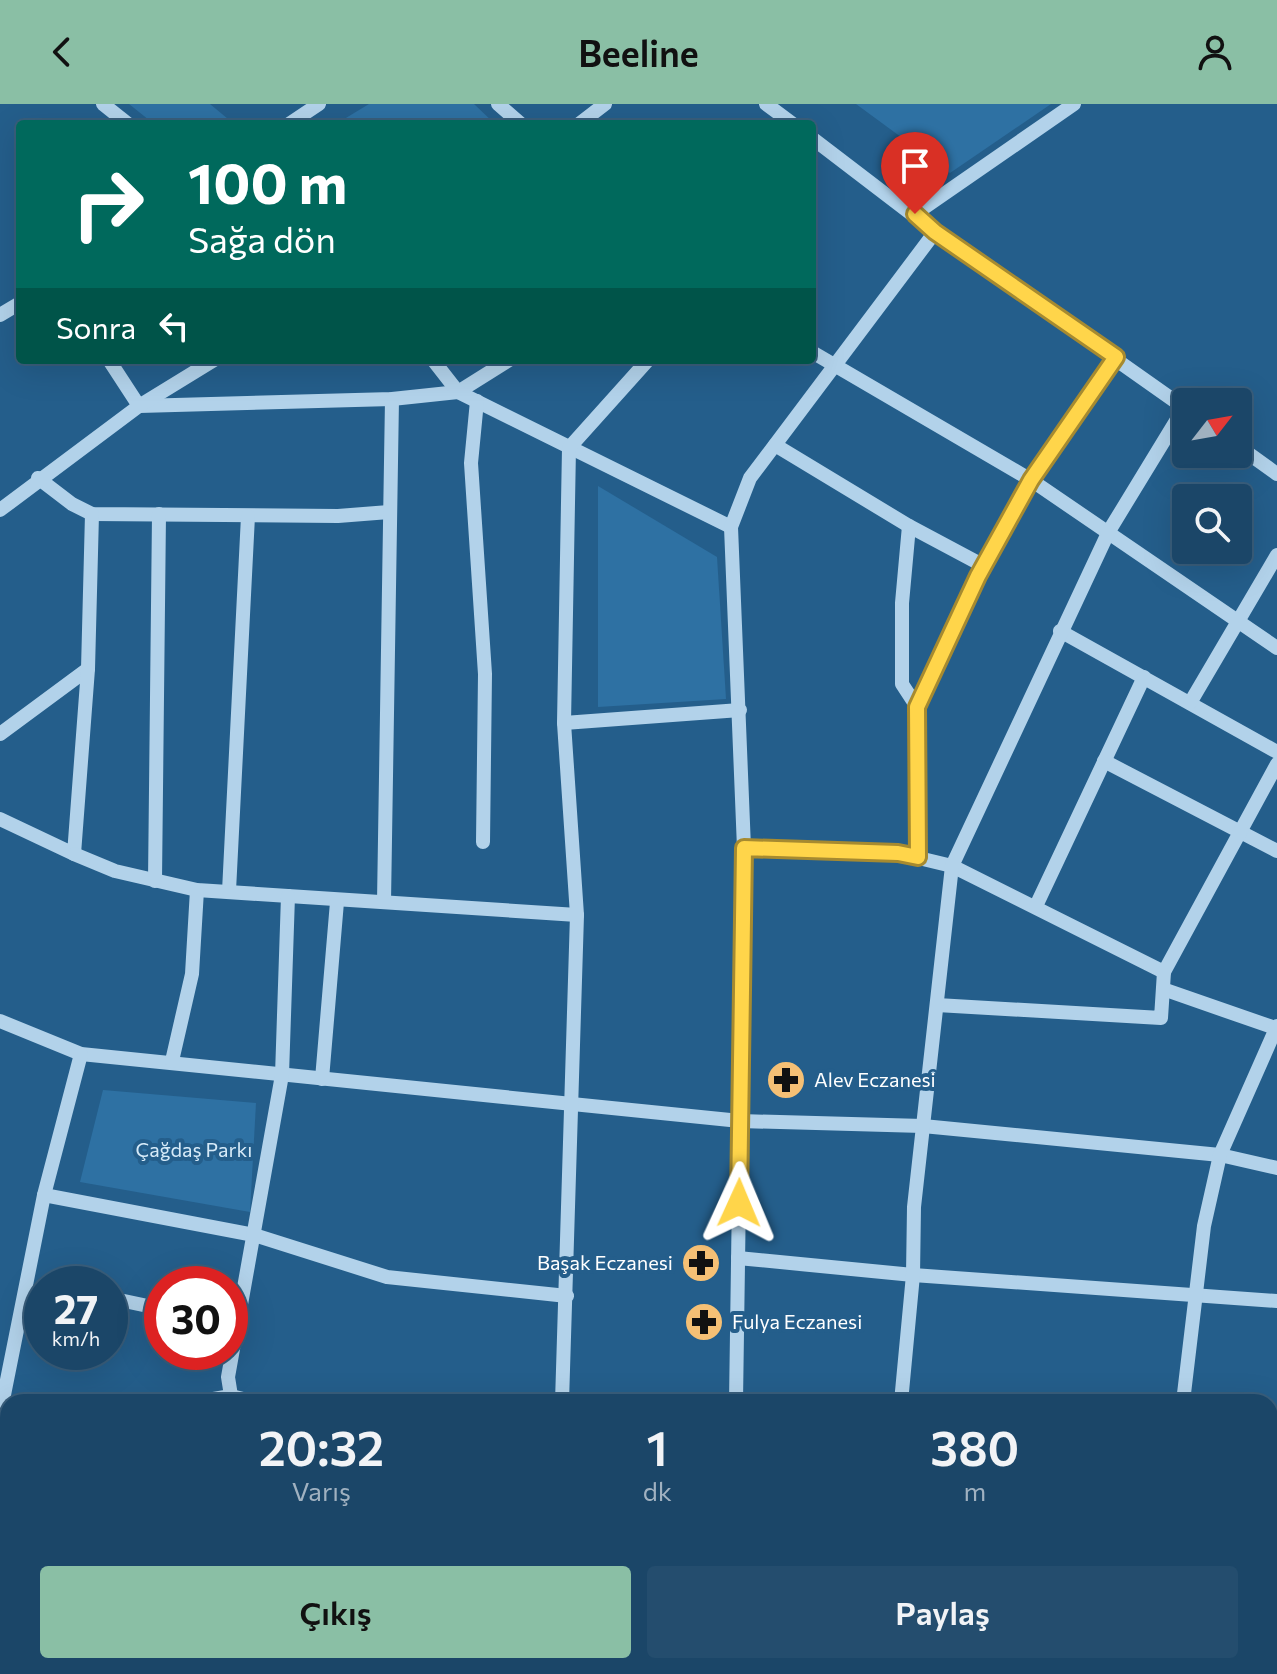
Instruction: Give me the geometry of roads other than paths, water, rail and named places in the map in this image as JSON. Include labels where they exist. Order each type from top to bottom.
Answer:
[{"type":"street","points":[[103,104],[123,120]]},
{"type":"street","points":[[295,120],[319,104]]},
{"type":"street","points":[[498,104],[516,120]]},
{"type":"street","points":[[584,120],[605,104]]},
{"type":"street","points":[[766,104],[788,120]]},
{"type":"street","points":[[915,214],[1074,104]]},
{"type":"street","points":[[816,141],[935,232],[1172,399]]},
{"type":"street","points":[[736,1394],[744,848],[731,527],[750,478],[935,232]]},
{"type":"street","points":[[816,355],[1031,480],[1277,648]]},
{"type":"street","points":[[918,857],[917,707],[984,566],[1031,480],[1116,357]]},
{"type":"street","points":[[112,364],[139,406]]},
{"type":"street","points":[[0,510],[38,478],[139,406],[207,364]]},
{"type":"street","points":[[436,364],[458,392],[731,527]]},
{"type":"street","points":[[139,406],[392,399],[458,392],[503,364]]},
{"type":"street","points":[[562,1394],[567,1296],[568,1103],[577,915],[564,723],[569,448],[644,364]]},
{"type":"street","points":[[384,902],[392,399]]},
{"type":"street","points":[[477,401],[471,463],[485,674],[483,842]]},
{"type":"street","points":[[902,1394],[913,1275],[914,1207],[952,866],[1109,531],[1172,430]]},
{"type":"street","points":[[775,445],[909,526],[984,566]]},
{"type":"street","points":[[1252,456],[1277,474]]},
{"type":"street","points":[[38,478],[72,504],[92,514],[248,516],[389,512]]},
{"type":"street","points":[[74,854],[88,669],[92,514]]},
{"type":"street","points":[[155,881],[159,514]]},
{"type":"street","points":[[229,891],[248,516]]},
{"type":"street","points":[[909,526],[902,603],[902,684],[917,707]]},
{"type":"street","points":[[1190,703],[1277,555]]},
{"type":"street","points":[[1060,631],[1277,752]]},
{"type":"street","points":[[0,734],[88,669]]},
{"type":"street","points":[[1036,906],[1144,677]]},
{"type":"street","points":[[564,723],[740,710]]},
{"type":"street","points":[[1104,761],[1277,851]]},
{"type":"street","points":[[937,1005],[1161,1018],[1164,972],[1277,764]]},
{"type":"street","points":[[0,819],[115,871],[197,890],[337,902],[384,902],[577,915]]},
{"type":"street","points":[[744,848],[898,853],[952,866],[1164,972]]},
{"type":"street","points":[[172,1061],[192,974],[197,890]]},
{"type":"street","points":[[247,1266],[282,1075],[288,896]]},
{"type":"street","points":[[322,1079],[337,902]]},
{"type":"street","points":[[1163,989],[1276,1027],[1220,1155],[1194,1295],[1184,1394]]},
{"type":"street","points":[[0,1021],[81,1054],[740,1121],[923,1126],[1220,1155],[1277,1168]]},
{"type":"street","points":[[30,1266],[44,1195],[81,1054]]},
{"type":"street","points":[[44,1195],[254,1235],[387,1277],[567,1296]]},
{"type":"street","points":[[738,1258],[913,1275],[1277,1301]]},
{"type":"street","points":[[4,1394],[24,1295]]},
{"type":"street","points":[[229,1370],[231,1394]]},
{"type":"place","name":"Alev Eczanesi","points":[[786,1080]]},
{"type":"place","name":"Başak Eczanesi","points":[[701,1263]]},
{"type":"place","name":"Fulya Eczanesi","points":[[704,1322]]},
{"type":"park label","name":"Çağdaş Parkı","points":[[194,1150]]}]
